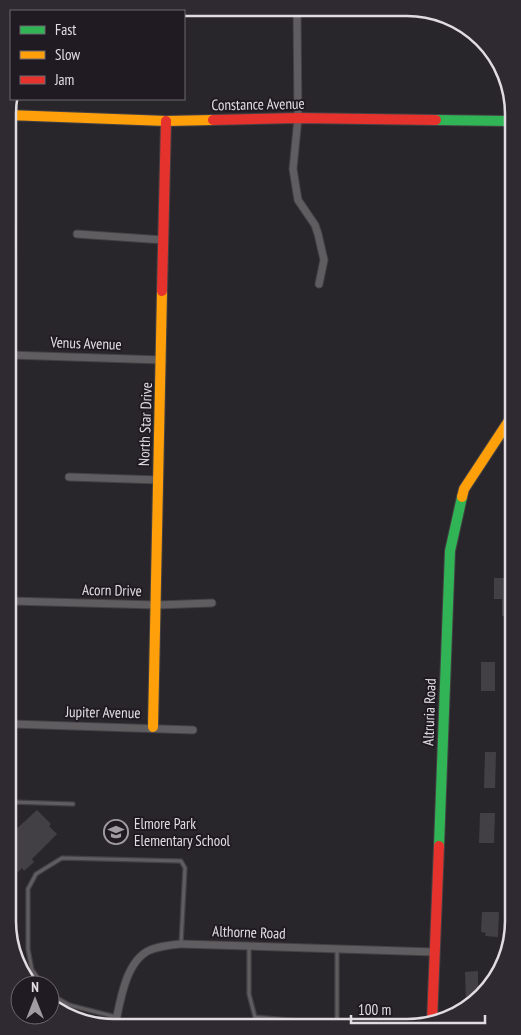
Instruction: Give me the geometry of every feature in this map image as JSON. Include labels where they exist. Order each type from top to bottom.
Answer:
[{"type":"street","points":[[297,16],[298,118],[293,169],[298,200],[315,225],[324,260],[319,284]]},
{"type":"street","name":"Constance Avenue","points":[[16,115],[166,121],[298,118],[505,121]]},
{"type":"street","name":"North Star Drive","points":[[153,727],[166,121]]},
{"type":"street","points":[[77,234],[164,240]]},
{"type":"street","name":"Venus Avenue","points":[[16,355],[162,360]]},
{"type":"street","name":"Altruria Road","points":[[432,1015],[450,551],[464,489],[505,427]]},
{"type":"street","points":[[70,476],[158,480]]},
{"type":"street","name":"Acorn Drive","points":[[16,601],[157,605],[212,603]]},
{"type":"street","name":"Jupiter Avenue","points":[[16,724],[153,727],[193,730]]},
{"type":"street","name":"Althorne Road","points":[[117,1017],[133,965],[149,951],[181,944],[434,952]]},
{"type":"lane","points":[[16,802],[74,804]]},
{"type":"lane","points":[[36,975],[32,970],[30,956],[28,889],[36,874],[62,858],[181,861],[185,868],[181,944]]},
{"type":"lane","points":[[248,946],[249,994],[255,1017],[272,1019]]},
{"type":"lane","points":[[337,950],[337,1019]]},
{"type":"lane","points":[[60,1000],[70,1005],[117,1017]]},
{"type":"building","points":[[494,578],[505,578],[505,616],[502,616],[502,599],[494,599]]},
{"type":"building","points":[[481,662],[495,662],[495,691],[481,691]]},
{"type":"building","points":[[485,752],[496,752],[495,788],[484,788]]},
{"type":"building","points":[[37,810],[51,824],[49,826],[57,834],[32,859],[34,862],[24,871],[22,868],[16,874],[16,829]]},
{"type":"building","points":[[480,813],[495,813],[494,843],[479,843]]},
{"type":"building","points":[[482,912],[499,912],[498,937],[485,936],[486,933],[481,932]]},
{"type":"building","points":[[478,971],[478,988],[466,1000],[465,972]]},
{"type":"traffic: fast","points":[[436,120],[505,121]]},
{"type":"traffic: fast","points":[[439,846],[450,551],[462,497]]},
{"type":"traffic: slow","points":[[16,115],[166,121],[213,120]]},
{"type":"traffic: slow","points":[[153,727],[162,291]]},
{"type":"traffic: slow","points":[[462,497],[464,489],[505,427]]},
{"type":"traffic: jam","points":[[213,120],[298,118],[436,120]]},
{"type":"traffic: jam","points":[[162,291],[166,121]]},
{"type":"traffic: jam","points":[[432,1015],[439,846]]},
{"type":"place","name":"Elmore Park Elementary School","points":[[116,832]]}]
